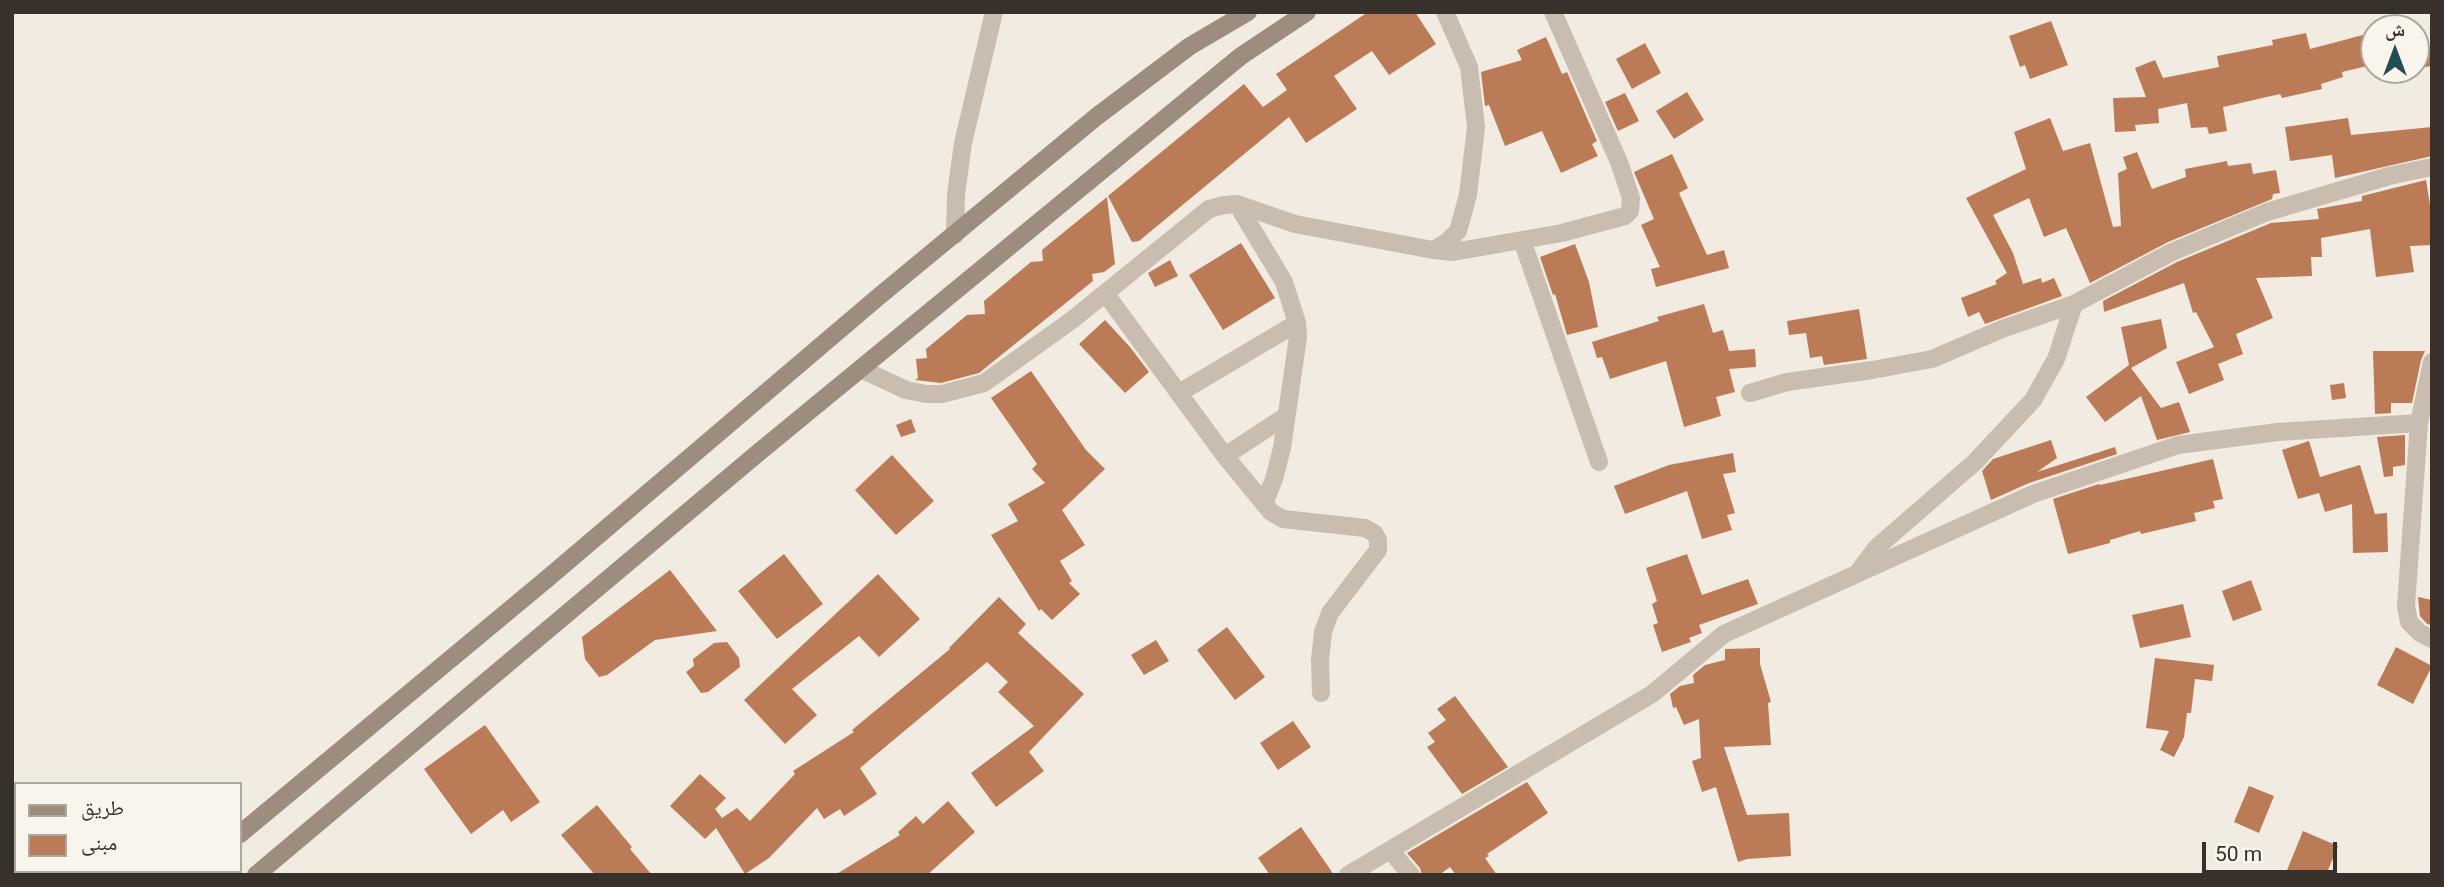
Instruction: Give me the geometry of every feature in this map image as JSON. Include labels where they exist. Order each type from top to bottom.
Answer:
[{"type":"main road","points":[[242,832],[548,578],[877,298],[1147,76],[1248,12]]},
{"type":"main road","points":[[256,875],[454,707],[1241,56],[1307,12]]},
{"type":"street","points":[[1433,250],[1447,242],[1458,231],[1468,195],[1476,127],[1469,67],[1445,12]]},
{"type":"street","points":[[862,369],[906,390],[926,394],[942,394],[984,383],[1072,320],[1209,209],[1237,204],[1295,224],[1453,253],[1562,233],[1625,216],[1630,211],[1631,198],[1619,162],[1553,12]]},
{"type":"street","points":[[956,235],[956,195],[962,143],[991,15]]},
{"type":"street","points":[[1750,393],[1787,382],[1932,359],[2002,329],[2074,304],[2172,252],[2267,212],[2389,176],[2432,167]]},
{"type":"street","points":[[1237,204],[1284,282],[1297,323],[1298,337],[1286,416],[1274,479],[1264,504]]},
{"type":"street","points":[[1522,240],[1599,461]]},
{"type":"street","points":[[1105,293],[1225,456],[1271,512],[1283,519],[1365,528],[1374,533],[1378,540],[1378,550],[1330,613],[1322,632],[1321,693]]},
{"type":"street","points":[[1856,574],[1876,548],[1975,461],[2033,400],[2056,359],[2074,304]]},
{"type":"street","points":[[1178,393],[1297,323]]},
{"type":"street","points":[[2432,362],[2406,606],[2409,622],[2420,633],[2432,639]]},
{"type":"street","points":[[1225,456],[1286,416]]},
{"type":"street","points":[[1349,875],[1652,694],[1724,634],[2033,494],[2178,445],[2278,432],[2423,434]]},
{"type":"street","points":[[1390,850],[1411,875]]},
{"type":"building","points":[[1368,12],[1415,12],[1436,44],[1389,75],[1372,51],[1334,76],[1357,109],[1306,143],[1289,117],[1139,241],[1132,242],[1108,196],[1244,84],[1263,107],[1287,90],[1276,74]]},
{"type":"building","points":[[2051,21],[2068,65],[2030,79],[2025,65],[2020,67],[2009,36]]},
{"type":"building","points":[[2306,33],[2310,49],[2360,36],[2360,68],[2342,72],[2343,77],[2321,84],[2322,89],[2282,98],[2280,94],[2223,107],[2227,131],[2209,134],[2207,127],[2191,128],[2187,103],[2158,109],[2159,123],[2135,125],[2136,131],[2115,132],[2113,98],[2146,97],[2135,68],[2155,60],[2163,78],[2219,67],[2217,56],[2273,45],[2272,40]]},
{"type":"building","points":[[1546,37],[1562,74],[1567,72],[1597,141],[1592,144],[1598,156],[1561,173],[1542,131],[1505,146],[1489,105],[1485,106],[1481,72],[1522,60],[1517,50]]},
{"type":"building","points":[[1645,43],[1661,73],[1632,89],[1616,59]]},
{"type":"building","points":[[2430,48],[2432,48],[2430,66]]},
{"type":"building","points":[[1687,92],[1704,120],[1674,139],[1656,111]]},
{"type":"building","points":[[1625,93],[1639,121],[1618,131],[1605,102]]},
{"type":"building","points":[[2050,118],[2063,151],[2090,143],[2113,227],[2121,226],[2118,173],[2127,169],[2123,157],[2137,152],[2152,189],[2186,177],[2185,169],[2227,161],[2228,166],[2251,163],[2253,174],[2276,170],[2280,193],[2273,194],[2272,199],[2168,242],[2090,283],[2066,228],[2044,237],[2029,198],[1993,215],[2013,253],[2023,284],[2041,278],[2042,283],[2054,278],[2062,296],[1985,324],[1979,312],[1968,317],[1961,298],[1997,284],[1995,281],[2007,273],[1966,198],[2026,169],[2014,132]]},
{"type":"building","points":[[2348,118],[2351,135],[2432,127],[2432,156],[2335,178],[2332,155],[2290,161],[2285,127]]},
{"type":"building","points":[[1672,154],[1688,188],[1679,193],[1707,255],[1724,250],[1729,268],[1656,287],[1651,269],[1660,267],[1641,225],[1654,219],[1634,172]]},
{"type":"building","points":[[2426,180],[2432,205],[2432,245],[2410,246],[2414,272],[2376,277],[2370,229],[2321,238],[2322,257],[2311,257],[2312,276],[2256,278],[2273,318],[2236,334],[2243,354],[2218,364],[2224,380],[2189,394],[2176,362],[2214,347],[2196,312],[2193,313],[2184,283],[2104,312],[2103,301],[2177,262],[2271,223],[2319,219],[2317,209],[2362,201],[2362,196]]},
{"type":"building","points":[[1107,197],[1115,264],[1104,272],[1092,274],[1093,281],[979,373],[941,383],[915,380],[918,378],[916,359],[927,358],[926,349],[967,315],[985,314],[984,301],[1031,262],[1043,261],[1042,250]]},
{"type":"building","points":[[1241,243],[1275,298],[1223,330],[1189,275]]},
{"type":"building","points":[[1575,244],[1589,282],[1598,327],[1567,335],[1540,257]]},
{"type":"building","points":[[1170,260],[1178,276],[1155,287],[1148,273]]},
{"type":"building","points":[[1704,304],[1713,333],[1723,330],[1729,351],[1755,349],[1756,367],[1729,369],[1735,392],[1716,397],[1721,416],[1684,427],[1666,361],[1610,379],[1602,357],[1597,358],[1592,342],[1659,321],[1657,317]]},
{"type":"building","points":[[1859,309],[1867,359],[1824,365],[1822,356],[1810,358],[1806,333],[1789,335],[1787,321]]},
{"type":"building","points":[[2161,319],[2167,348],[2131,368],[2161,408],[2179,402],[2190,432],[2157,440],[2141,396],[2105,422],[2086,397],[2129,365],[2121,327]]},
{"type":"building","points":[[1105,320],[1149,372],[1125,393],[1079,344]]},
{"type":"building","points":[[2373,351],[2425,351],[2412,403],[2391,403],[2391,413],[2375,414]]},
{"type":"building","points":[[1031,371],[1086,450],[1105,469],[1062,510],[1085,545],[1060,561],[1072,581],[1069,583],[1080,594],[1052,620],[1041,609],[1039,611],[991,535],[1018,521],[1008,504],[1045,483],[1032,469],[1037,464],[991,398]]},
{"type":"building","points":[[2344,383],[2346,398],[2332,400],[2330,385]]},
{"type":"building","points":[[911,419],[916,432],[901,437],[896,425]]},
{"type":"building","points":[[2405,435],[2405,465],[2393,467],[2393,476],[2384,477],[2377,437]]},
{"type":"building","points":[[2051,440],[2057,458],[2037,472],[2115,447],[2117,454],[2029,483],[1991,500],[1982,471],[1993,459]]},
{"type":"building","points":[[2309,441],[2320,477],[2360,465],[2375,514],[2387,513],[2388,552],[2353,553],[2352,504],[2325,512],[2319,493],[2298,499],[2282,450]]},
{"type":"building","points":[[1733,453],[1736,472],[1723,474],[1735,513],[1727,515],[1732,530],[1702,539],[1687,491],[1625,514],[1614,486],[1669,465]]},
{"type":"building","points":[[892,455],[934,501],[896,535],[855,490]]},
{"type":"building","points":[[2213,459],[2223,499],[2213,501],[2215,508],[2194,513],[2196,521],[2141,534],[2140,531],[2110,540],[2110,543],[2068,554],[2053,499],[2099,484]]},
{"type":"building","points":[[784,554],[823,604],[777,639],[738,591]]},
{"type":"building","points":[[1687,554],[1702,595],[1748,579],[1758,604],[1699,625],[1702,633],[1689,638],[1691,642],[1662,652],[1653,625],[1658,623],[1652,604],[1657,601],[1646,568]]},
{"type":"building","points":[[670,570],[717,631],[655,640],[607,675],[599,677],[585,659],[582,637]]},
{"type":"building","points":[[878,574],[920,619],[879,657],[859,636],[792,689],[817,715],[785,744],[744,700]]},
{"type":"building","points":[[2251,580],[2262,610],[2233,621],[2222,591]]},
{"type":"building","points":[[999,597],[1026,624],[1018,633],[1084,694],[1029,752],[1044,771],[996,807],[971,773],[1034,726],[998,692],[1008,682],[987,662],[860,768],[877,794],[844,816],[840,809],[824,819],[817,808],[769,858],[745,874],[716,828],[705,839],[670,806],[700,774],[726,798],[715,809],[722,818],[737,808],[750,821],[795,774],[793,771],[854,732],[852,730],[950,649]]},
{"type":"building","points":[[2418,597],[2432,600],[2432,625],[2427,624],[2420,616]]},
{"type":"building","points":[[2183,604],[2191,637],[2140,648],[2132,615]]},
{"type":"building","points":[[1227,627],[1265,677],[1235,700],[1197,650]]},
{"type":"building","points":[[1156,640],[1169,661],[1144,675],[1131,655]]},
{"type":"building","points":[[727,642],[739,658],[740,667],[708,692],[701,693],[686,672],[694,666],[693,659],[714,643]]},
{"type":"building","points":[[2396,647],[2432,666],[2413,704],[2377,685]]},
{"type":"building","points":[[1760,648],[1760,664],[1771,702],[1768,703],[1771,745],[1724,747],[1747,815],[1789,813],[1791,856],[1738,862],[1716,787],[1702,792],[1692,761],[1701,758],[1699,719],[1684,725],[1676,707],[1673,708],[1670,694],[1680,686],[1694,683],[1693,675],[1705,665],[1725,660],[1725,649]]},
{"type":"building","points":[[2155,658],[2214,665],[2212,681],[2195,679],[2191,713],[2187,713],[2184,737],[2174,757],[2160,750],[2169,731],[2146,728]]},
{"type":"building","points":[[1455,696],[1508,767],[1462,794],[1427,747],[1435,742],[1428,733],[1446,720],[1437,709]]},
{"type":"building","points":[[1293,721],[1311,747],[1278,770],[1260,743]]},
{"type":"building","points":[[485,725],[540,802],[511,822],[503,810],[471,834],[424,769]]},
{"type":"building","points":[[1527,782],[1548,813],[1487,854],[1489,856],[1485,858],[1497,875],[1456,875],[1450,867],[1439,875],[1422,875],[1420,868],[1407,853]]},
{"type":"building","points":[[2249,786],[2274,796],[2259,833],[2234,822]]},
{"type":"building","points":[[948,801],[975,832],[927,875],[835,875],[900,835],[898,832],[916,816],[923,824]]},
{"type":"building","points":[[597,805],[652,875],[595,875],[561,835]]},
{"type":"building","points":[[1301,827],[1334,875],[1270,875],[1258,858]]},
{"type":"building","points":[[2303,831],[2338,846],[2326,875],[2285,875]]}]
